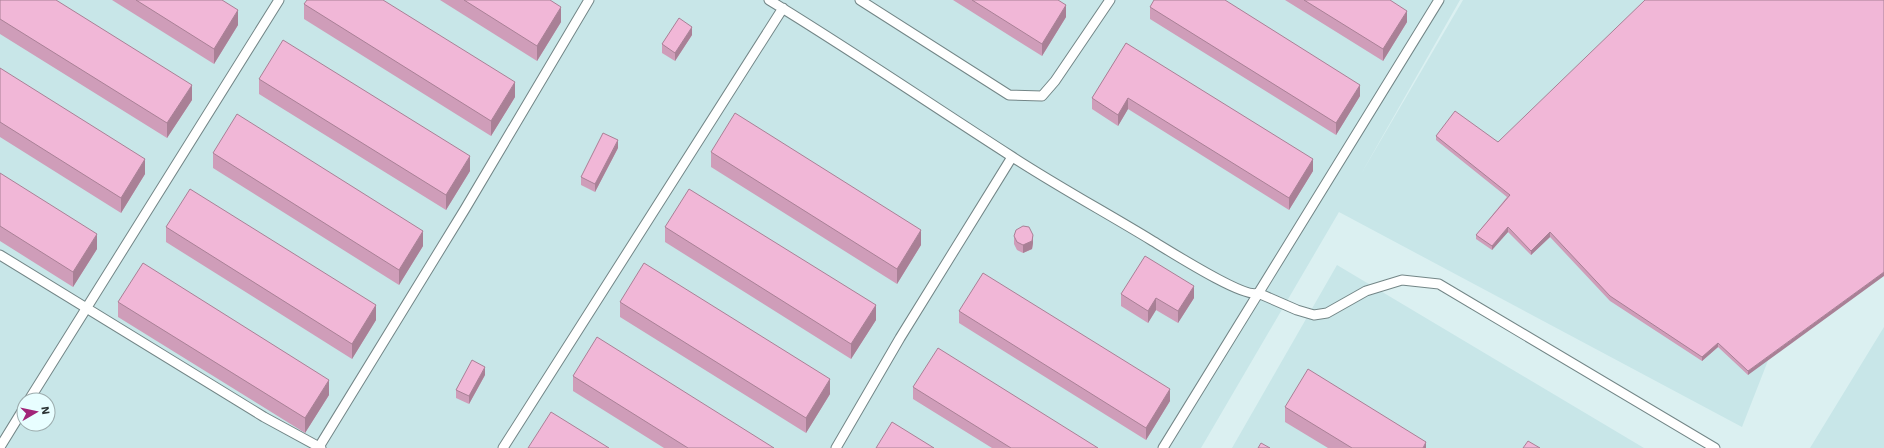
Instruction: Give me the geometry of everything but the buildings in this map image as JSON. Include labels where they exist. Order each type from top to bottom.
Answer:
[{"type":"lane","points":[[34,392],[279,0]]},
{"type":"lane","points":[[0,255],[85,309],[161,353],[264,417],[320,447],[465,209],[589,0]]},
{"type":"lane","points":[[769,0],[885,72],[1012,157],[1201,270],[1243,292],[1254,295],[1258,293],[1297,310],[1314,314],[1327,313],[1366,291],[1402,280],[1438,284],[1715,448]]},
{"type":"lane","points":[[860,0],[1009,95],[1042,96],[1055,81],[1110,0]]},
{"type":"lane","points":[[1163,448],[1439,0]]},
{"type":"lane","points":[[503,448],[783,8]]},
{"type":"lane","points":[[836,448],[900,338],[1012,157]]},
{"type":"lane","points":[[0,447],[16,421]]},
{"type":"shaded area","points":[[0,0],[1460,0],[1361,174],[1463,0],[1884,0],[1769,358],[1742,427],[1339,212],[1201,448],[0,448]]},
{"type":"shaded area","points":[[1337,265],[1644,448],[1232,448]]},
{"type":"shaded area","points":[[1884,327],[1884,448],[1810,448]]}]
